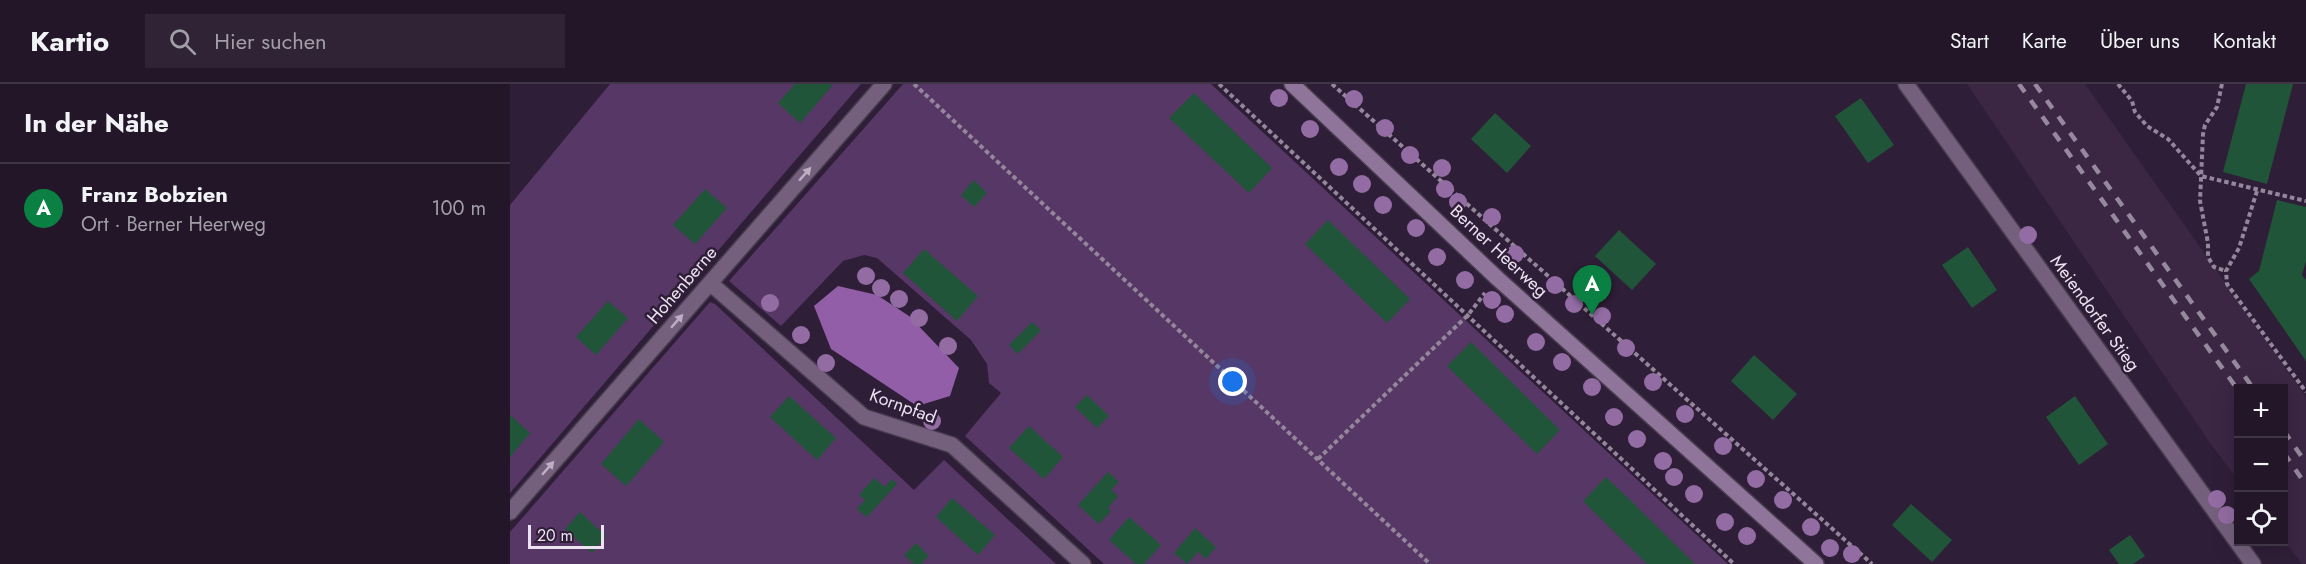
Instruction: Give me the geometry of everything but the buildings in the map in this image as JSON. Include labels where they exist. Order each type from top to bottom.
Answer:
[{"type":"main road","name":"Berner Heerweg","points":[[1292,84],[1497,278],[1816,564]]},
{"type":"street","name":"Hohenberne","points":[[510,512],[884,84]]},
{"type":"street","name":"Meiendorfer Stieg","points":[[1906,84],[2253,564]]},
{"type":"street","name":"Kornpfad","points":[[710,283],[864,417],[952,445],[1083,564]]},
{"type":"path","points":[[914,84],[1430,564]]},
{"type":"path","points":[[1220,84],[1734,564]]},
{"type":"path","points":[[1332,84],[1872,564]]},
{"type":"path","points":[[2118,84],[2132,101],[2135,112],[2147,126],[2168,139],[2201,176],[2306,201]]},
{"type":"path","points":[[2222,84],[2217,107],[2205,125],[2200,201],[2208,243],[2208,257],[2214,267],[2226,271]]},
{"type":"path","points":[[2257,191],[2239,248],[2226,271],[2228,284],[2306,392]]},
{"type":"path","points":[[1318,459],[1468,315],[1497,278]]},
{"type":"shaded area","points":[[610,84],[861,84],[510,493],[510,205]]},
{"type":"shaded area","points":[[903,84],[1211,84],[1728,564],[1104,564],[965,436],[1001,393],[989,383],[987,364],[971,340],[877,258],[864,255],[843,261],[781,326],[729,281]]},
{"type":"shaded area","points":[[1967,84],[2085,84],[2306,397],[2306,564],[2302,564],[2288,545],[2288,384],[2234,384],[2234,475],[2210,443]]},
{"type":"shaded area","points":[[838,286],[877,295],[909,316],[959,368],[950,396],[917,406],[831,349],[814,306]]},
{"type":"shaded area","points":[[710,302],[715,304],[914,490],[944,460],[1056,564],[510,564],[510,532]]},
{"type":"railway","points":[[2019,84],[2234,384]]},
{"type":"railway","points":[[2035,84],[2250,384]]},
{"type":"railway","points":[[2288,437],[2306,463]]},
{"type":"railway","points":[[2288,459],[2306,485]]},
{"type":"place","name":"Franz Bobzien","points":[[1592,315]]}]
